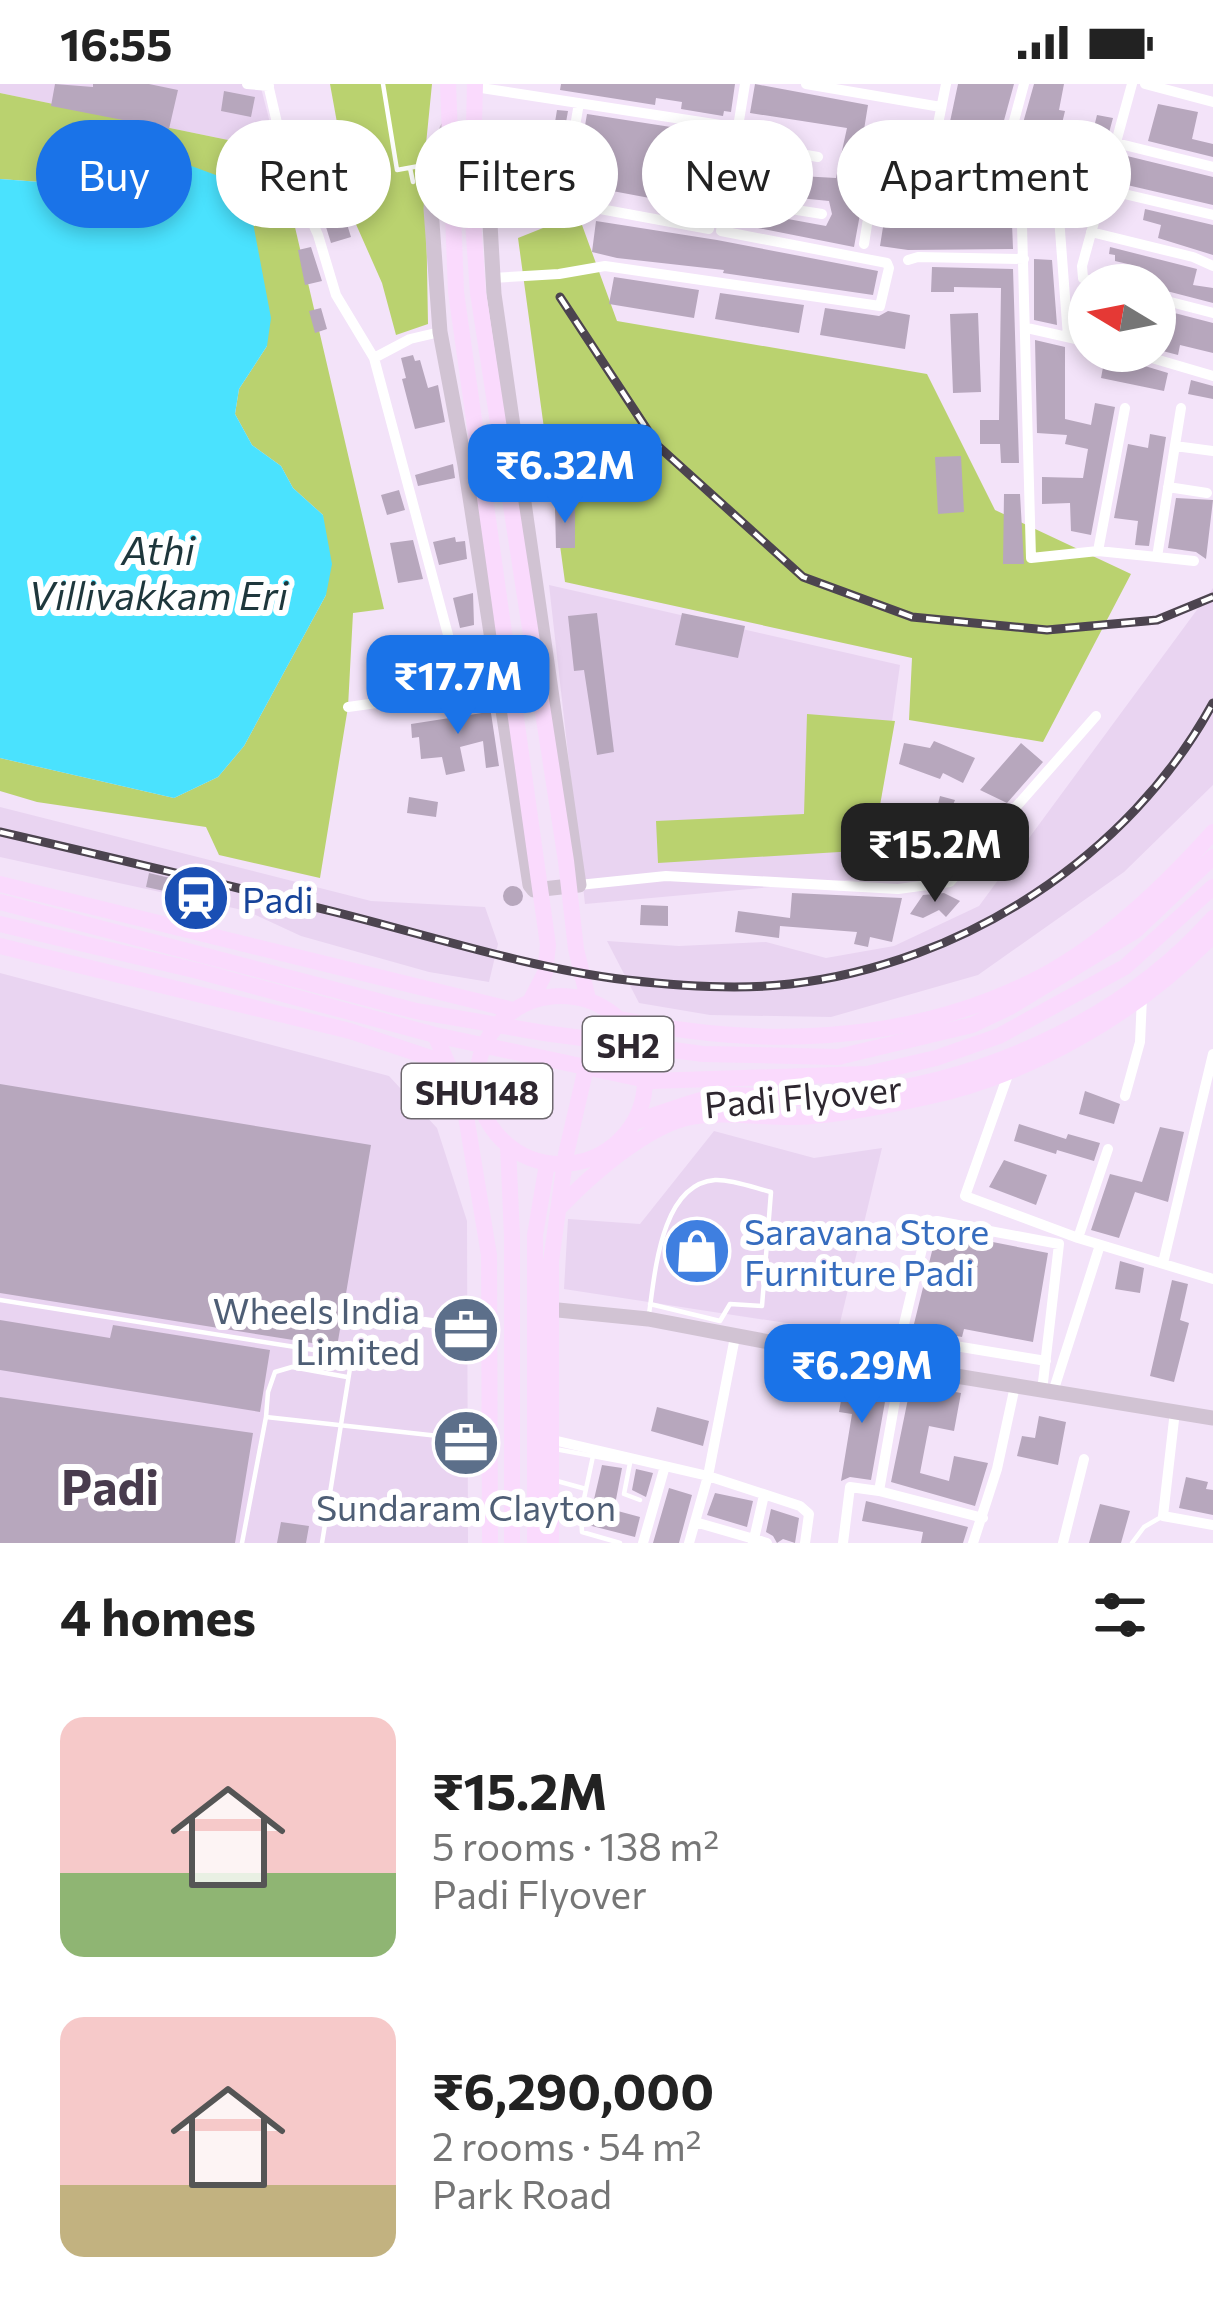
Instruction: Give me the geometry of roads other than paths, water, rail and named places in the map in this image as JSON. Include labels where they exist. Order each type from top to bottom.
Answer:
[{"type":"main road","points":[[447,120],[448,84]]},
{"type":"main road","points":[[474,120],[475,85]]},
{"type":"main road","points":[[453,228],[456,292],[548,945],[545,974],[531,1000]]},
{"type":"main road","points":[[475,228],[478,292],[576,949],[588,999]]},
{"type":"main road","name":"Padi Flyover","points":[[588,999],[620,1019],[710,1035],[776,1038],[847,1035],[959,1010],[1031,982],[1095,941],[1182,866],[1213,832]]},
{"type":"main road","name":"SH2","points":[[0,902],[416,1011],[704,1054],[838,1057],[972,1025],[1010,1007],[1135,931],[1213,857]]},
{"type":"main road","points":[[0,884],[513,1010]]},
{"type":"main road","name":"SH2","points":[[0,924],[435,1035],[650,1082],[866,1074],[936,1058],[999,1036],[1125,967],[1213,887]]},
{"type":"main road","name":"Padi Flyover","points":[[548,1164],[573,1164],[597,1156],[618,1142],[634,1122],[715,1096],[847,1095],[910,1088],[975,1068],[1044,1042],[1090,1017],[1145,978],[1213,918]]},
{"type":"main road","points":[[560,1207],[586,1180],[661,1128],[688,1117],[801,1117],[924,1098],[1009,1072],[1070,1042],[1142,997],[1213,935]]},
{"type":"main road","points":[[0,946],[350,1031],[437,1060],[478,1100]]},
{"type":"main road","name":"SHU148","points":[[535,1543],[535,1235],[548,1164],[508,1146],[489,1125],[478,1100],[478,1059],[486,1040],[513,1010],[531,1000],[560,995],[588,999]]},
{"type":"main road","points":[[620,1019],[636,1042],[644,1068],[644,1096],[634,1122]]},
{"type":"main road","points":[[435,1035],[463,1098],[489,1256],[490,1543]]},
{"type":"main road","points":[[551,1543],[551,1261],[566,1154],[586,1068]]},
{"type":"main road","points":[[746,1118],[748,1077]]},
{"type":"main road","name":"SHU148","points":[[508,1146],[512,1543]]},
{"type":"main road","points":[[489,1256],[551,1261]]},
{"type":"street","points":[[248,84],[268,85],[286,166],[319,235],[336,295],[374,358],[463,691],[348,707]]},
{"type":"street","points":[[740,120],[745,84]]},
{"type":"street","points":[[806,84],[941,107]]},
{"type":"street","points":[[938,120],[946,84]]},
{"type":"street","points":[[1016,120],[1024,84]]},
{"type":"street","points":[[1122,120],[1132,84]]},
{"type":"street","points":[[1145,84],[1209,101],[1208,84]]},
{"type":"street","points":[[475,85],[727,126],[709,229],[562,202],[579,103]]},
{"type":"street","points":[[1131,150],[1213,167]]},
{"type":"street","points":[[813,156],[818,157]]},
{"type":"street","points":[[1131,196],[1213,215]]},
{"type":"street","points":[[813,213],[822,214]]},
{"type":"street","points":[[432,228],[440,332],[534,890],[666,877],[898,889],[950,882],[1096,716]]},
{"type":"street","points":[[490,228],[493,278],[579,885]]},
{"type":"street","points":[[493,278],[605,266],[882,304],[886,263],[721,232],[722,228]]},
{"type":"street","points":[[864,244],[867,228]]},
{"type":"street","points":[[1023,228],[1031,558],[1098,551],[1194,561]]},
{"type":"street","points":[[1027,328],[1068,337],[1060,228]]},
{"type":"street","points":[[1084,264],[1092,228]]},
{"type":"street","points":[[1091,232],[1213,266]]},
{"type":"street","points":[[908,260],[1024,259]]},
{"type":"street","points":[[1176,304],[1213,314]]},
{"type":"street","points":[[374,358],[410,339],[440,332]]},
{"type":"street","points":[[1176,365],[1213,376]]},
{"type":"street","points":[[1098,551],[1125,408]]},
{"type":"street","points":[[1157,557],[1181,408]]},
{"type":"street","points":[[1175,446],[1213,452]]},
{"type":"street","points":[[1168,487],[1207,493]]},
{"type":"street","points":[[1126,1096],[1140,1042],[1142,997]]},
{"type":"street","points":[[1163,1263],[1213,1054]]},
{"type":"street","points":[[1009,1072],[965,1196],[1078,1238],[1213,1279]]},
{"type":"street","points":[[1078,1238],[1108,1149]]},
{"type":"street","points":[[879,1491],[901,1336],[931,1222],[1059,1244],[1047,1392]]},
{"type":"street","points":[[1047,1392],[1100,1245]]},
{"type":"street","points":[[548,1309],[649,1311],[735,1337],[1213,1418]]},
{"type":"street","points":[[425,1322],[489,1331]]},
{"type":"street","points":[[901,1336],[1046,1361]]},
{"type":"street","points":[[689,1543],[708,1476],[735,1337]]},
{"type":"street","points":[[974,1543],[1015,1386]]},
{"type":"street","points":[[1175,1411],[1163,1516],[1213,1525]]},
{"type":"street","points":[[553,1444],[708,1476],[805,1509],[805,1543]]},
{"type":"street","points":[[1063,1543],[1084,1459]]},
{"type":"street","points":[[643,1543],[665,1466]]},
{"type":"street","points":[[843,1543],[850,1487],[983,1518]]},
{"type":"street","points":[[753,1541],[764,1495]]},
{"type":"street","points":[[695,1522],[767,1543]]},
{"type":"lane","points":[[383,84],[398,170],[415,167]]},
{"type":"lane","points":[[410,168],[413,182]]},
{"type":"lane","points":[[715,1180],[771,1192],[762,1306],[730,1304],[721,1321],[649,1311],[664,1229],[686,1192],[715,1180]]},
{"type":"lane","points":[[0,1300],[352,1356]]},
{"type":"lane","points":[[322,1543],[352,1356],[369,1342],[418,1349]]},
{"type":"lane","points":[[242,1543],[275,1372],[292,1367],[348,1377]]},
{"type":"lane","points":[[266,1417],[490,1441]]},
{"type":"lane","points":[[553,1444],[630,1463],[624,1494],[640,1500]]},
{"type":"lane","points":[[593,1456],[580,1515],[582,1532],[620,1543]]},
{"type":"lane","points":[[552,1480],[586,1489]]},
{"type":"lane","points":[[551,1505],[580,1515]]},
{"type":"lane","points":[[1132,1543],[1144,1527],[1163,1516]]},
{"type":"water","name":"Athi Villivakkam Eri","points":[[192,166],[216,175],[216,228],[254,228],[271,318],[267,346],[239,389],[235,414],[252,445],[281,466],[293,488],[323,515],[332,564],[326,595],[244,746],[218,777],[174,798],[0,758],[0,179],[36,182],[36,228],[192,228]]},
{"type":"railway","points":[[560,297],[658,446],[803,577],[912,617],[1047,630],[1157,620],[1213,597]]},
{"type":"railway","points":[[0,832],[554,968],[688,985],[790,984],[917,953],[978,927],[1035,894],[1136,809],[1178,758],[1213,703]]},
{"type":"place","name":"Padi","points":[[196,898]]},
{"type":"place","name":"Saravana Store Furniture Padi","points":[[697,1251]]},
{"type":"place","name":"Wheels India Limited","points":[[466,1330]]},
{"type":"place","name":"Sundaram Clayton","points":[[466,1443]]},
{"type":"district","name":"Padi","points":[[110,1485]]}]
